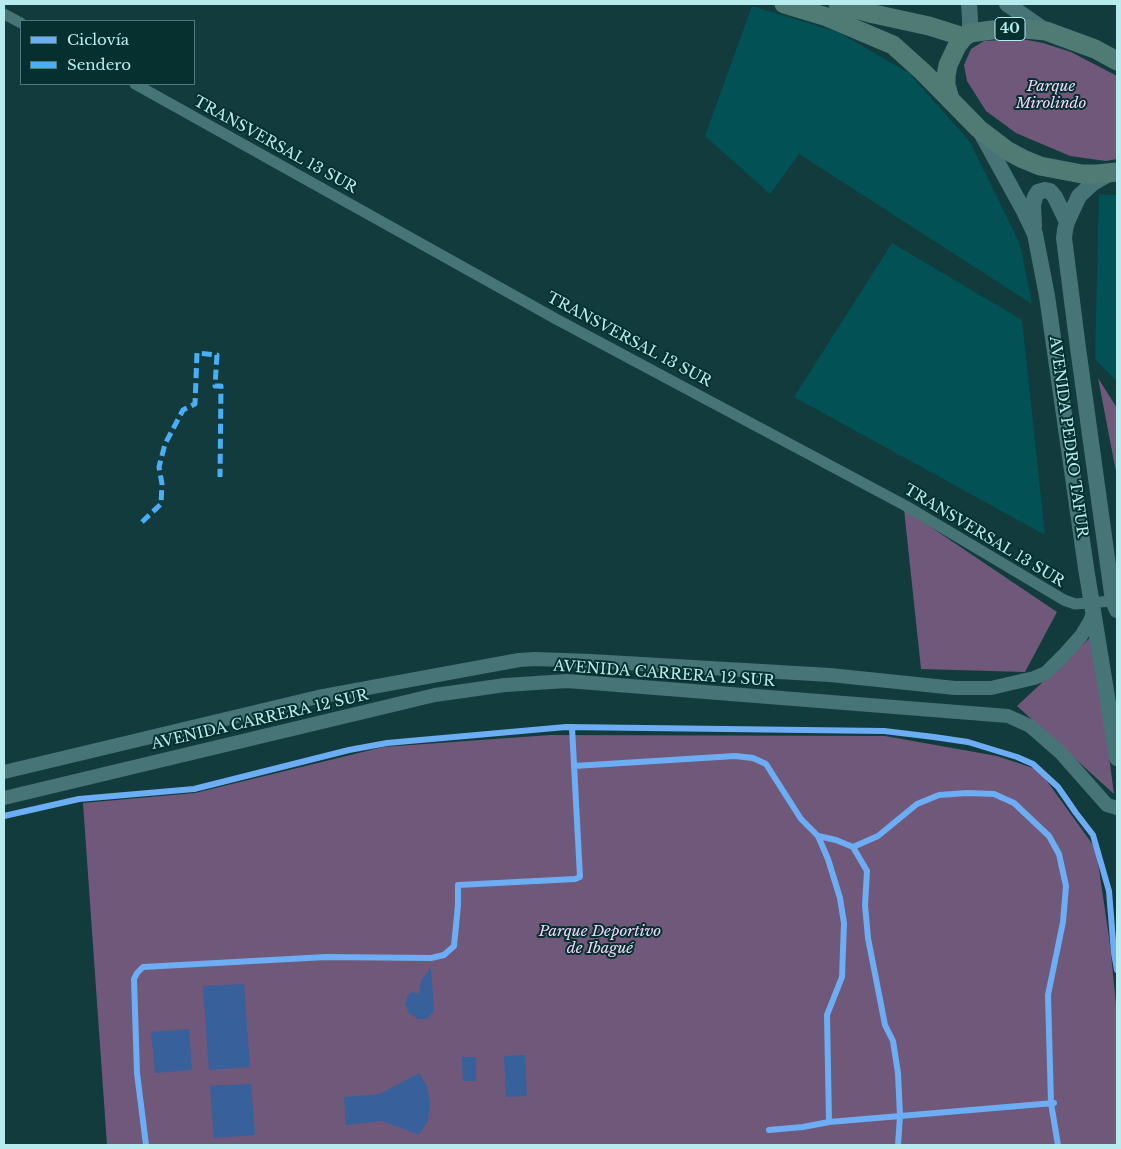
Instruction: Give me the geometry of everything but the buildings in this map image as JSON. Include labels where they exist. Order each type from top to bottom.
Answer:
[{"type":"main road","points":[[784,4],[828,17],[893,45],[923,72],[979,129],[1022,159],[1040,166],[1082,174],[1114,173]]},
{"type":"main road","name":"40","points":[[838,4],[967,35],[992,30],[1024,29],[1046,31],[1095,49],[1117,61]]},
{"type":"main road","points":[[950,99],[946,85],[948,65],[957,46],[967,35],[970,20],[969,4]]},
{"type":"main road","points":[[1007,4],[1046,31]]},
{"type":"main road","name":"AVENIDA PEDRO TAFUR","points":[[979,129],[1036,234],[1047,296],[1086,568],[1117,758]]},
{"type":"main road","name":"AVENIDA PEDRO TAFUR","points":[[1114,173],[1093,183],[1079,196],[1065,230],[1064,238],[1115,605]]},
{"type":"main road","points":[[1036,234],[1033,205],[1038,192],[1050,191],[1068,222]]},
{"type":"street","points":[[4,14],[20,22]]},
{"type":"street","name":"TRANSVERSAL 13 SUR","points":[[137,85],[548,314],[906,506],[1064,600],[1093,607],[1115,605]]},
{"type":"street","name":"AVENIDA CARRERA 12 SUR","points":[[4,772],[318,697],[527,660],[581,660],[830,675],[955,688],[991,688],[1034,678],[1046,673],[1081,636],[1090,621],[1093,607]]},
{"type":"street","name":"AVENIDA CARRERA 12 SUR","points":[[4,798],[434,695],[505,685],[567,681],[1008,716],[1030,726],[1062,753],[1107,805],[1117,808]]},
{"type":"shaded area","points":[[752,6],[838,32],[909,73],[970,142],[1020,244],[1032,304],[799,154],[770,194],[705,136]]},
{"type":"shaded area","points":[[1099,194],[1117,195],[1117,382],[1095,359]]},
{"type":"shaded area","points":[[892,243],[1022,320],[1045,535],[794,397]]},
{"type":"green space","name":"Parque Mirolindo","points":[[1022,39],[1043,43],[1071,52],[1117,76],[1117,159],[1106,161],[1070,156],[1016,133],[986,111],[967,81],[964,65],[971,49],[984,41]]},
{"type":"green space","points":[[1098,378],[1117,408],[1117,477]]},
{"type":"green space","points":[[904,509],[1057,612],[1025,672],[921,669]]},
{"type":"green space","points":[[1093,635],[1114,794],[1017,706]]},
{"type":"green space","name":"Parque Deportivo de Ibagué","points":[[550,735],[885,736],[997,756],[1039,770],[1096,849],[1110,944],[1117,1014],[1117,1145],[107,1145],[83,803],[195,793],[383,747]]},
{"type":"water","points":[[431,967],[434,1011],[427,1019],[418,1019],[409,1013],[405,1004],[408,995],[412,992],[419,994],[421,981]]},
{"type":"water","points":[[244,984],[250,1067],[209,1070],[203,986]]},
{"type":"water","points":[[189,1029],[192,1070],[155,1073],[151,1032]]},
{"type":"water","points":[[525,1055],[527,1096],[506,1097],[504,1056]]},
{"type":"water","points":[[462,1057],[476,1057],[476,1081],[463,1081]]},
{"type":"water","points":[[419,1073],[427,1086],[430,1104],[428,1121],[419,1135],[382,1121],[346,1125],[344,1097],[380,1094]]},
{"type":"water","points":[[251,1084],[255,1135],[214,1138],[210,1086]]},
{"type":"marked path","points":[[142,522],[161,504],[162,484],[159,467],[165,444],[183,410],[195,404],[197,353],[217,355],[215,386],[221,386],[220,477]]},
{"type":"cycle path","points":[[4,816],[79,799],[194,789],[349,750],[387,743],[566,727],[884,731],[934,737],[968,742],[1017,757],[1033,764],[1058,787],[1093,835],[1109,891],[1117,970]]},
{"type":"cycle path","points":[[146,1145],[137,1073],[134,979],[143,967],[326,957],[431,958],[444,955],[454,946],[458,885],[575,879],[580,877],[572,727]]},
{"type":"cycle path","points":[[574,766],[735,756],[753,758],[766,764],[801,819],[818,836],[828,859],[840,898],[844,923],[842,977],[827,1015],[829,1122]]},
{"type":"cycle path","points":[[818,836],[836,840],[853,847],[878,836],[917,804],[939,795],[967,793],[994,794],[1014,803],[1049,836],[1059,854],[1066,886],[1063,922],[1048,995],[1051,1103],[1058,1145]]},
{"type":"cycle path","points":[[853,847],[867,871],[865,905],[868,938],[885,1025],[893,1041],[898,1073],[900,1116],[898,1145]]},
{"type":"cycle path","points":[[769,1130],[803,1127],[829,1122],[1054,1103]]}]
